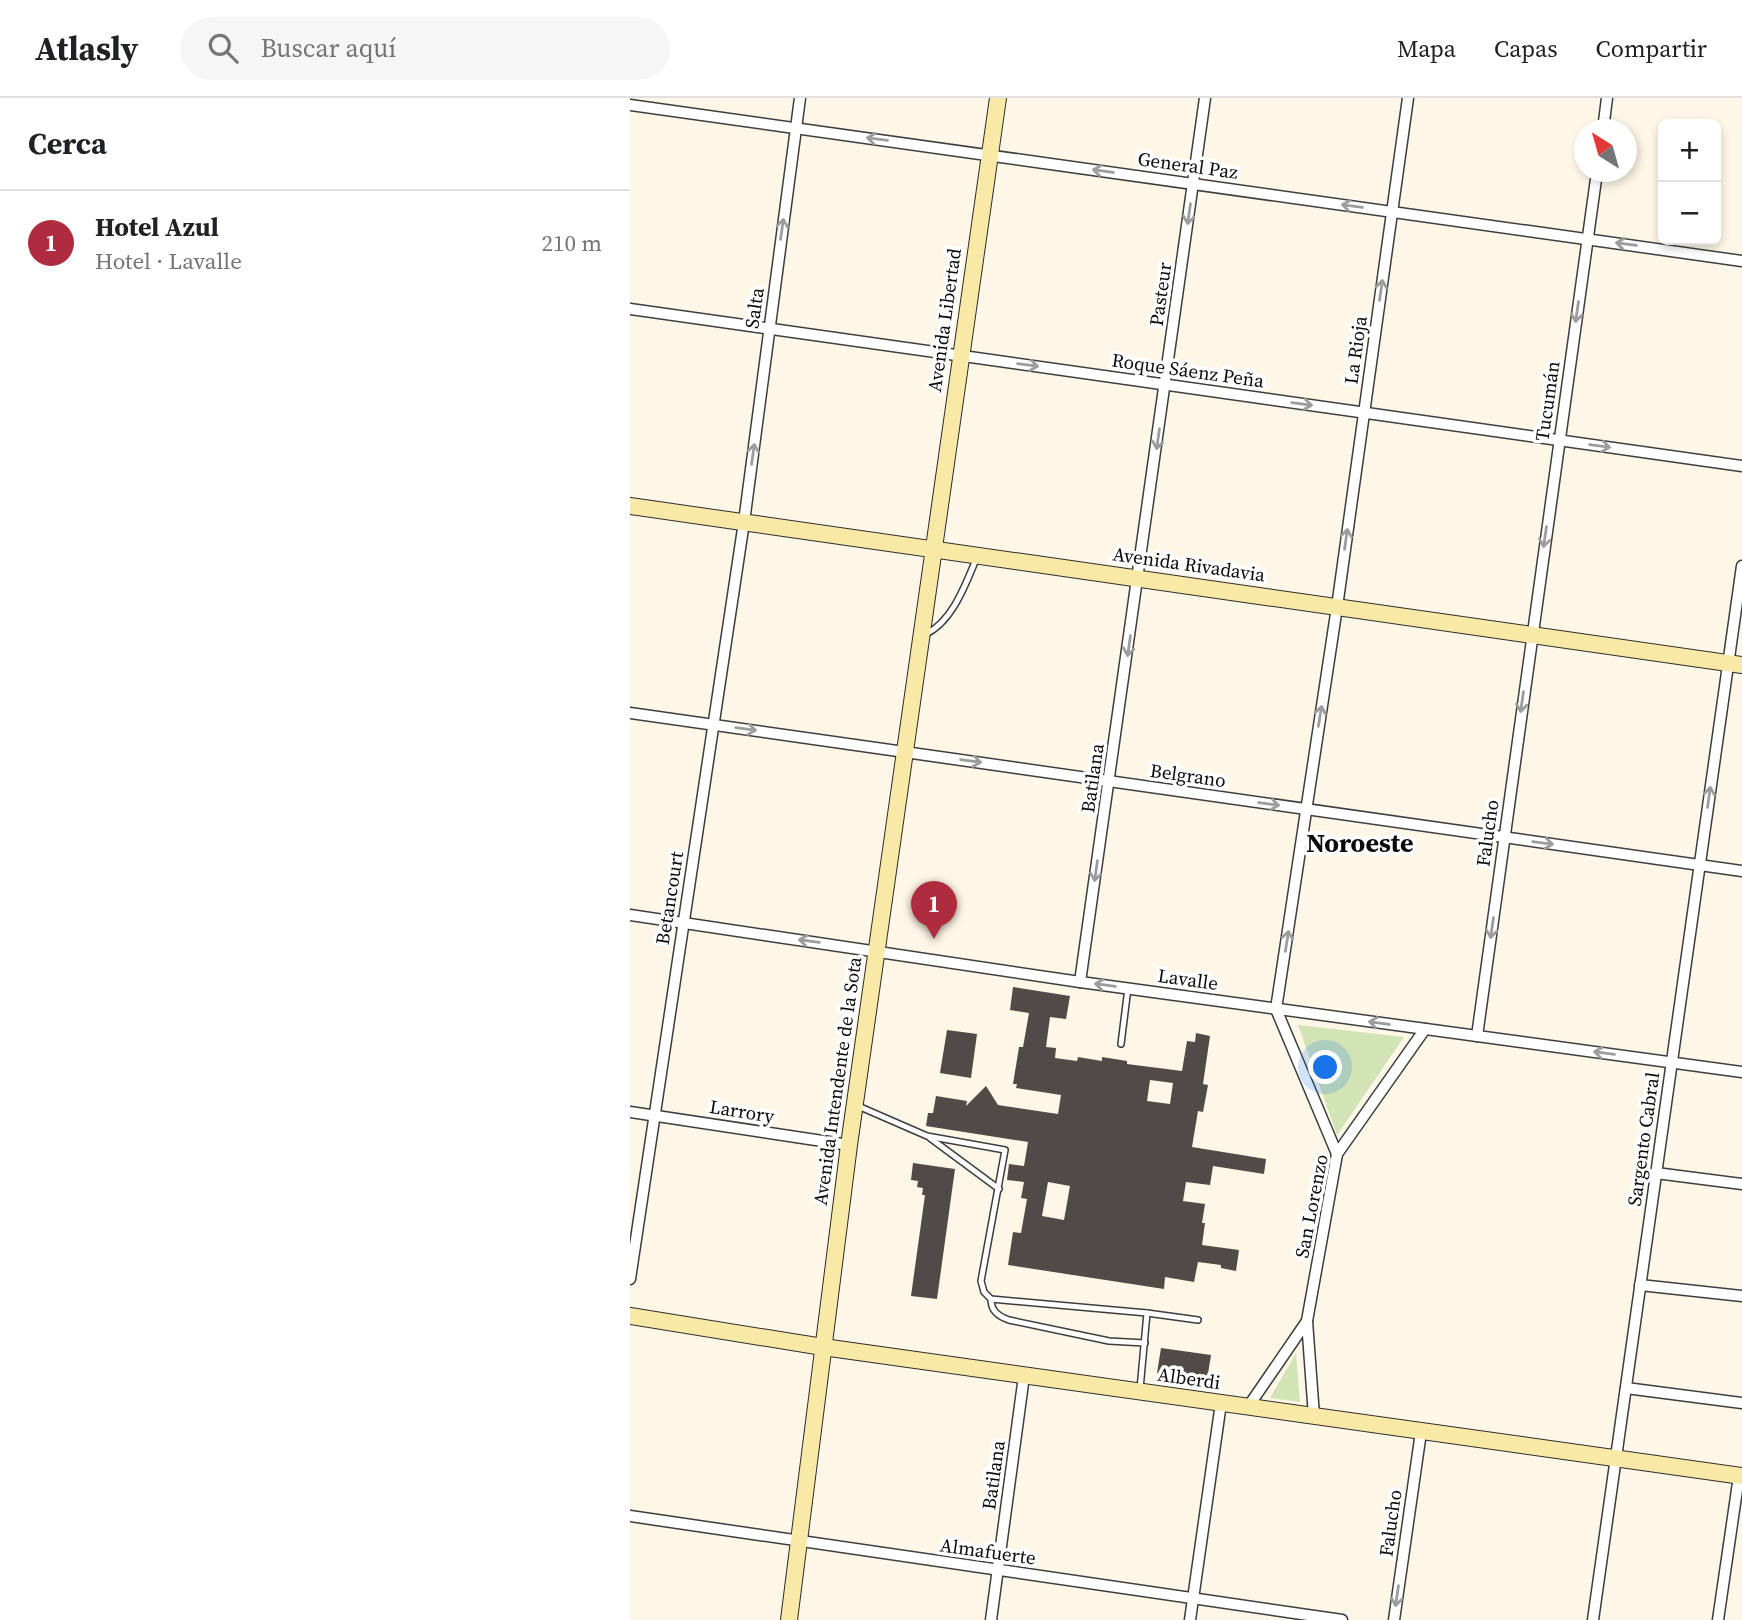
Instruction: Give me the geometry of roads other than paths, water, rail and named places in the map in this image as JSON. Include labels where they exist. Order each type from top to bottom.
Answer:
[{"type":"main road","name":"Avenida Libertad","points":[[932,549],[998,98]]},
{"type":"main road","name":"Avenida Rivadavia","points":[[630,506],[1735,664]]},
{"type":"main road","name":"Avenida Intendente de la Sota","points":[[789,1620],[849,1145],[932,549]]},
{"type":"main road","name":"Alberdi","points":[[630,1316],[1024,1376],[1740,1476]]},
{"type":"street","name":"Salta","points":[[744,522],[800,98]]},
{"type":"street","name":"Pasteur","points":[[1138,578],[1205,98]]},
{"type":"street","name":"La Rioja","points":[[1337,607],[1408,98]]},
{"type":"street","points":[[1604,119],[1607,98]]},
{"type":"street","name":"General Paz","points":[[630,105],[1742,261]]},
{"type":"street","name":"Tucumán","points":[[1531,635],[1596,182]]},
{"type":"street","name":"Roque Sáenz Peña","points":[[630,309],[1742,466]]},
{"type":"street","name":"Betancourt","points":[[630,1279],[744,522]]},
{"type":"street","name":"Sargento Cabral","points":[[1593,1620],[1700,865],[1735,664],[1742,566]]},
{"type":"street","name":"Batilana","points":[[1080,982],[1138,578]]},
{"type":"street","points":[[1337,607],[1276,1009],[1337,1154]]},
{"type":"street","name":"Falucho","points":[[1477,1036],[1531,635]]},
{"type":"street","name":"Belgrano","points":[[630,713],[1742,871]]},
{"type":"street","name":"Lavalle","points":[[630,915],[1080,982],[1742,1072]]},
{"type":"street","name":"San Lorenzo","points":[[1314,1416],[1307,1321],[1337,1154],[1425,1029]]},
{"type":"street","name":"Larrory","points":[[630,1112],[849,1145]]},
{"type":"street","points":[[1656,1173],[1742,1184]]},
{"type":"street","points":[[1640,1285],[1742,1296]]},
{"type":"street","points":[[1248,1407],[1307,1321]]},
{"type":"street","name":"Batilana","points":[[990,1620],[1024,1376]]},
{"type":"street","points":[[1626,1388],[1742,1403]]},
{"type":"street","points":[[1190,1620],[1221,1403]]},
{"type":"street","name":"Falucho","points":[[1394,1620],[1421,1432]]},
{"type":"street","points":[[1718,1620],[1740,1476]]},
{"type":"street","name":"Almafuerte","points":[[630,1516],[1342,1620]]},
{"type":"lane","points":[[920,637],[939,626],[961,594],[978,555]]},
{"type":"lane","points":[[1121,1044],[1128,988]]},
{"type":"lane","points":[[855,1105],[927,1136],[999,1189]]},
{"type":"lane","points":[[927,1136],[1005,1150],[981,1281],[994,1311],[1000,1317],[1110,1341],[1145,1343]]},
{"type":"lane","points":[[990,1299],[1199,1320]]},
{"type":"lane","points":[[1139,1392],[1147,1313]]},
{"type":"place","name":"Hotel Azul","points":[[934,939]]},
{"type":"district","name":"Noroeste","points":[[1360,843]]}]
